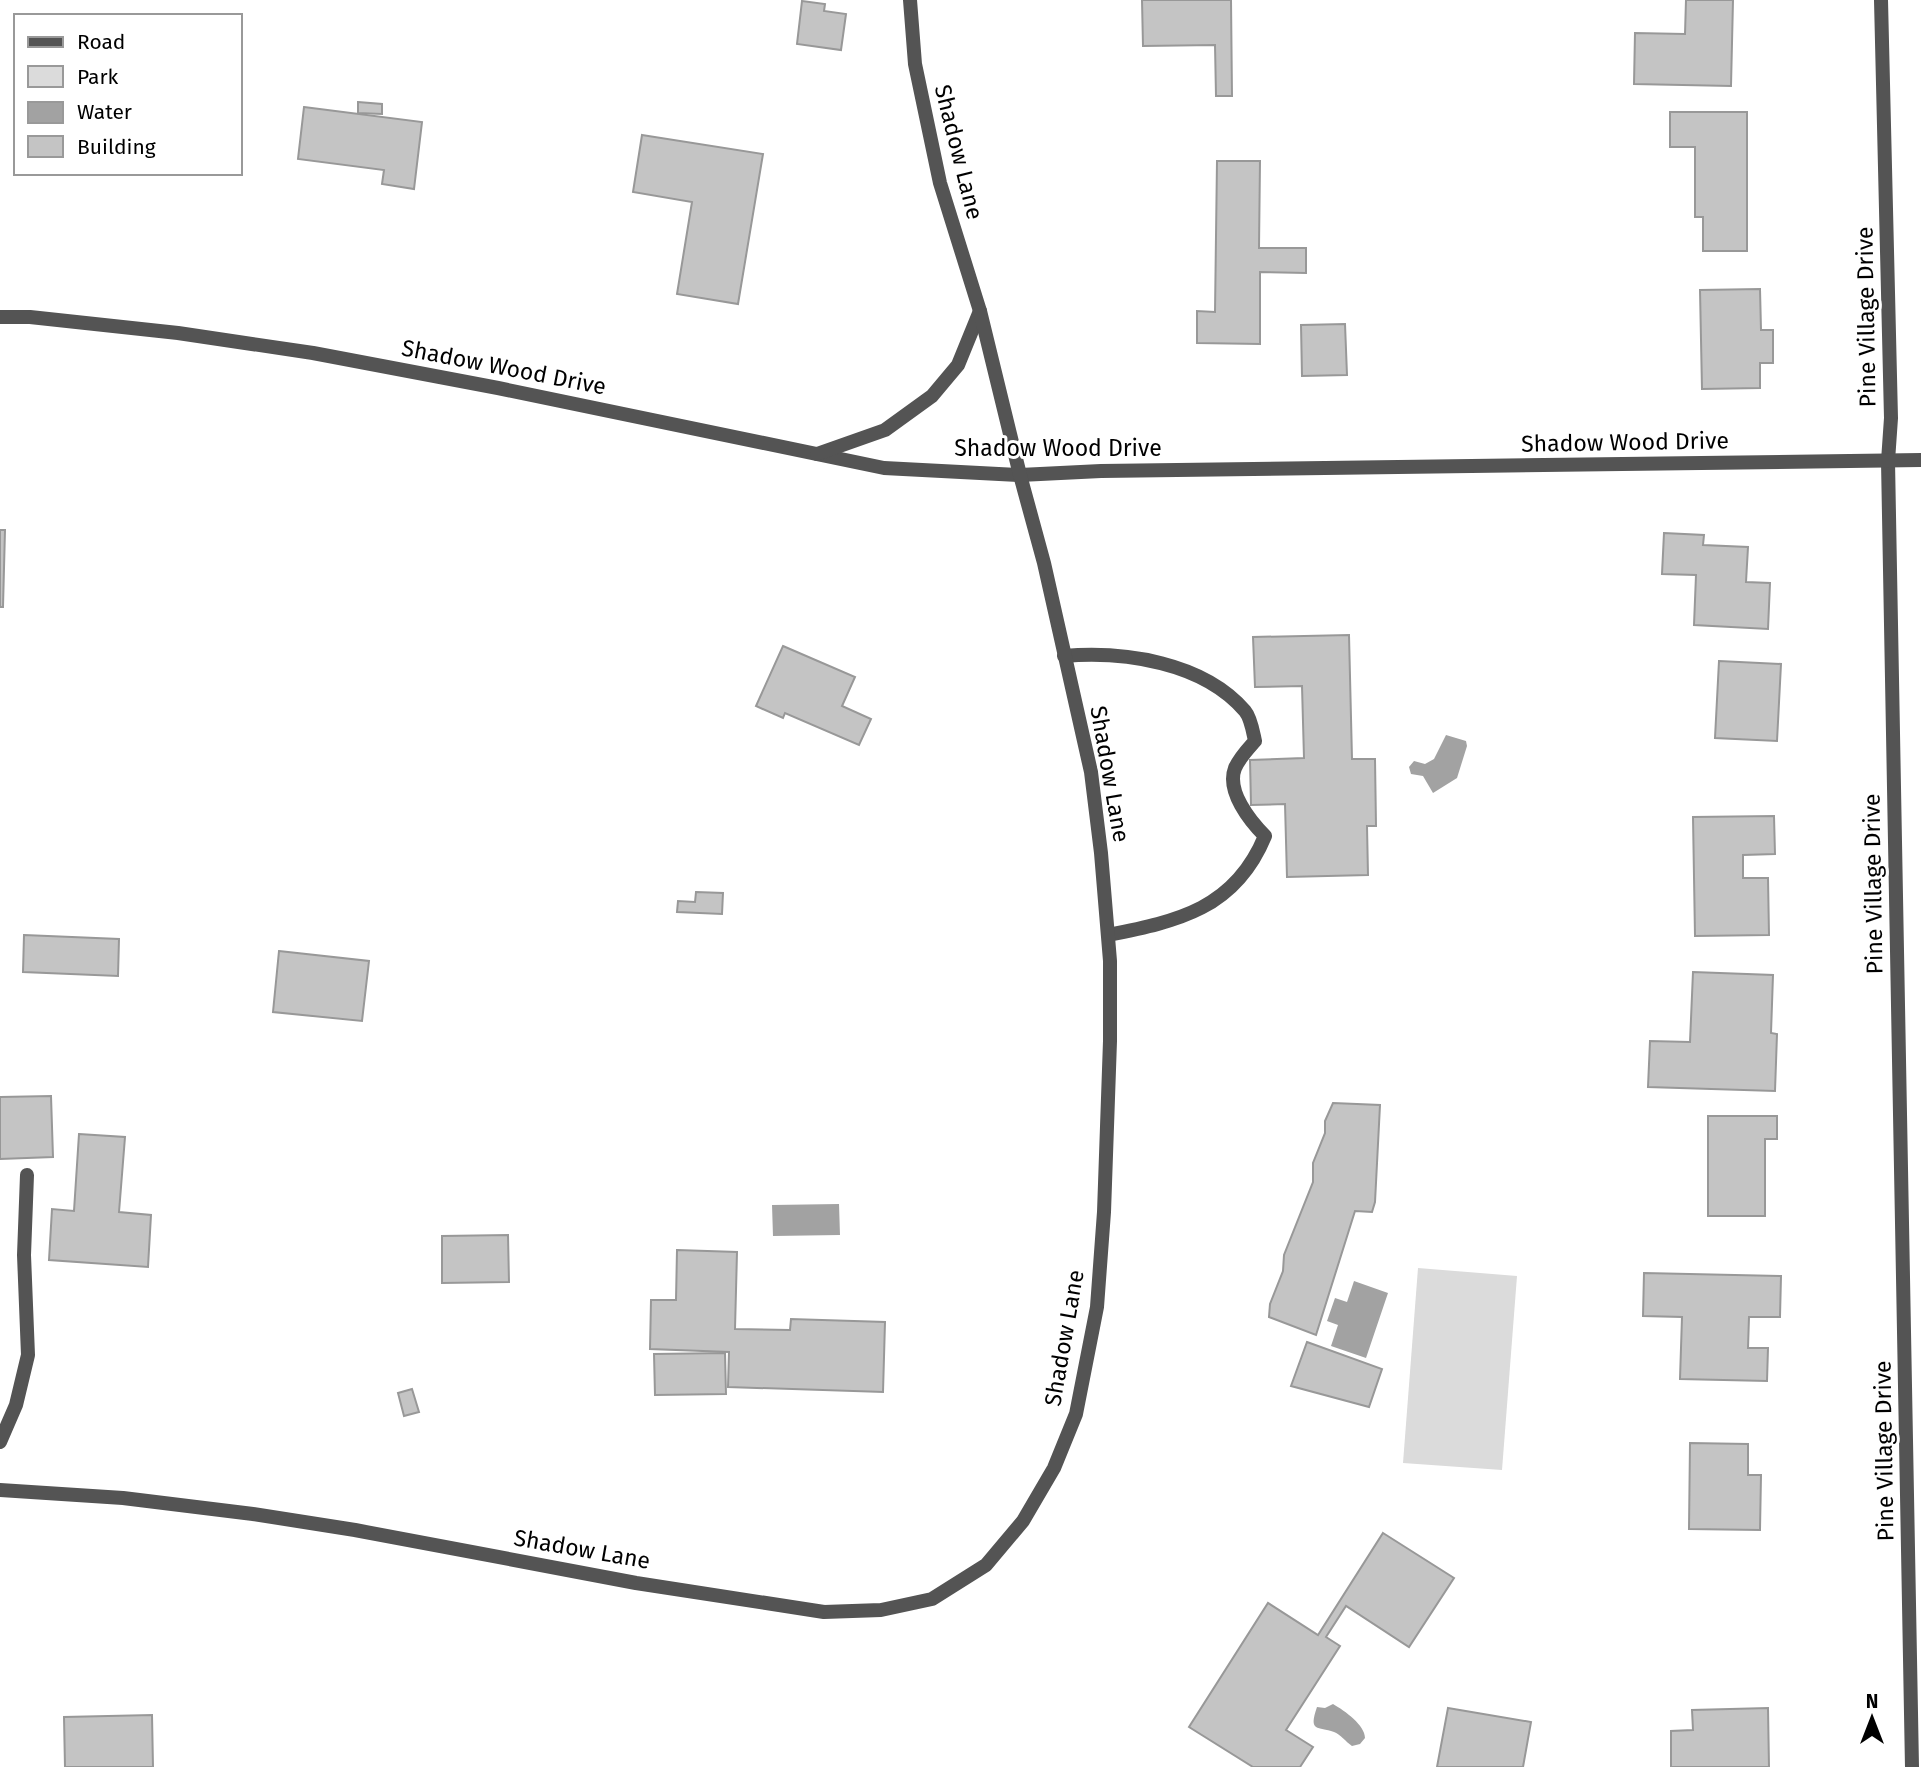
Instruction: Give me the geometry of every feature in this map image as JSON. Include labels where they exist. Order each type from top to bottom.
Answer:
[{"type":"street","name":"Shadow Lane","points":[[0,1490],[122,1498],[253,1514],[355,1530],[636,1583],[824,1612],[881,1610],[932,1599],[986,1566],[1023,1521],[1054,1468],[1076,1414],[1097,1307],[1104,1212],[1110,1041],[1108,936],[1091,772],[1044,563],[981,311],[940,183],[915,64],[910,0]]},
{"type":"street","name":"Pine Village Drive","points":[[1881,0],[1891,418],[1888,461],[1912,1767]]},
{"type":"street","points":[[817,454],[885,430],[932,396],[958,365],[981,311]]},
{"type":"street","name":"Shadow Wood Drive","points":[[0,317],[30,317],[165,332],[313,353],[498,387],[884,468],[1020,475],[1115,471],[1921,460]]},
{"type":"street","points":[[1064,656],[1093,653],[1127,656],[1170,665],[1214,685],[1246,712],[1255,741],[1242,755],[1234,771],[1235,793],[1253,824],[1265,836],[1259,852],[1234,885],[1206,907],[1165,924],[1108,936]]},
{"type":"street","points":[[0,1442],[16,1405],[28,1355],[24,1255],[27,1175]]},
{"type":"green space","points":[[1418,1268],[1517,1276],[1502,1470],[1403,1463]]},
{"type":"water","points":[[1446,735],[1466,741],[1467,746],[1457,778],[1433,793],[1423,776],[1411,774],[1409,767],[1414,761],[1425,764],[1434,759]]},
{"type":"water","points":[[839,1204],[840,1235],[773,1236],[772,1205]]},
{"type":"water","points":[[1354,1281],[1388,1293],[1366,1358],[1331,1346],[1338,1325],[1327,1321],[1335,1298],[1347,1302]]},
{"type":"water","points":[[1333,1704],[1362,1728],[1365,1738],[1360,1744],[1352,1746],[1336,1733],[1314,1725],[1317,1707],[1325,1708]]},
{"type":"building","points":[[1142,0],[1231,0],[1232,96],[1216,96],[1215,45],[1143,46]]},
{"type":"building","points":[[1686,0],[1733,0],[1731,86],[1634,84],[1635,33],[1685,34]]},
{"type":"building","points":[[802,1],[825,4],[824,11],[846,14],[841,50],[797,44]]},
{"type":"building","points":[[358,102],[382,104],[382,114],[358,113]]},
{"type":"building","points":[[304,107],[422,122],[414,189],[382,184],[384,170],[298,159]]},
{"type":"building","points":[[1670,112],[1747,112],[1747,251],[1703,251],[1703,217],[1695,217],[1695,147],[1670,147]]},
{"type":"building","points":[[642,135],[763,154],[738,304],[677,294],[692,202],[633,192]]},
{"type":"building","points":[[1217,161],[1260,161],[1259,248],[1306,248],[1306,273],[1260,272],[1260,344],[1197,343],[1197,311],[1215,312]]},
{"type":"building","points":[[1760,289],[1761,330],[1773,330],[1773,363],[1760,363],[1760,388],[1702,389],[1700,290]]},
{"type":"building","points":[[1345,324],[1347,375],[1302,376],[1301,325]]},
{"type":"building","points":[[0,530],[5,530],[3,607],[0,607]]},
{"type":"building","points":[[1664,533],[1704,535],[1703,545],[1748,547],[1746,582],[1770,583],[1768,629],[1694,625],[1696,575],[1662,574]]},
{"type":"building","points":[[1349,635],[1352,759],[1375,759],[1376,826],[1367,826],[1368,875],[1287,877],[1285,804],[1251,805],[1250,760],[1304,758],[1302,686],[1255,687],[1253,637]]},
{"type":"building","points":[[783,646],[855,677],[842,706],[871,719],[859,745],[785,713],[783,718],[756,706]]},
{"type":"building","points":[[1719,661],[1781,664],[1777,741],[1715,738]]},
{"type":"building","points":[[1774,816],[1775,854],[1743,855],[1743,878],[1768,878],[1769,935],[1695,936],[1693,817]]},
{"type":"building","points":[[696,892],[723,893],[722,914],[677,912],[678,901],[695,902]]},
{"type":"building","points":[[24,935],[119,939],[118,976],[23,972]]},
{"type":"building","points":[[279,951],[369,961],[362,1021],[273,1012]]},
{"type":"building","points":[[1693,972],[1773,975],[1771,1033],[1777,1034],[1775,1091],[1648,1087],[1650,1041],[1690,1042]]},
{"type":"building","points":[[51,1096],[53,1157],[0,1159],[0,1097]]},
{"type":"building","points":[[1333,1103],[1380,1105],[1375,1202],[1372,1212],[1355,1211],[1316,1335],[1269,1317],[1270,1304],[1283,1271],[1284,1255],[1313,1182],[1313,1163]]},
{"type":"building","points":[[1708,1116],[1777,1116],[1777,1139],[1765,1139],[1765,1216],[1708,1216]]},
{"type":"building","points":[[79,1134],[125,1137],[119,1212],[151,1215],[148,1267],[49,1260],[52,1209],[74,1211]]},
{"type":"building","points":[[508,1235],[509,1282],[442,1283],[442,1236]]},
{"type":"building","points":[[677,1250],[737,1252],[735,1329],[790,1330],[791,1319],[885,1322],[883,1392],[728,1387],[729,1352],[650,1349],[651,1300],[676,1300]]},
{"type":"building","points":[[1644,1273],[1781,1276],[1780,1317],[1749,1317],[1748,1348],[1768,1348],[1767,1381],[1680,1379],[1682,1317],[1643,1316]]},
{"type":"building","points":[[1307,1342],[1382,1369],[1369,1407],[1291,1386]]},
{"type":"building","points":[[725,1353],[726,1394],[655,1395],[654,1354]]},
{"type":"building","points":[[412,1389],[419,1412],[404,1416],[398,1393]]},
{"type":"building","points":[[1690,1443],[1748,1444],[1748,1475],[1761,1475],[1760,1530],[1689,1529]]},
{"type":"building","points":[[1383,1533],[1454,1578],[1409,1647],[1346,1606],[1326,1637],[1340,1646],[1286,1730],[1313,1747],[1300,1767],[1253,1767],[1189,1727],[1268,1603],[1318,1635]]},
{"type":"building","points":[[1448,1708],[1531,1722],[1523,1767],[1437,1767]]},
{"type":"building","points":[[1768,1708],[1769,1767],[1671,1767],[1671,1731],[1693,1730],[1692,1710]]},
{"type":"building","points":[[152,1715],[153,1767],[65,1767],[64,1717]]}]
